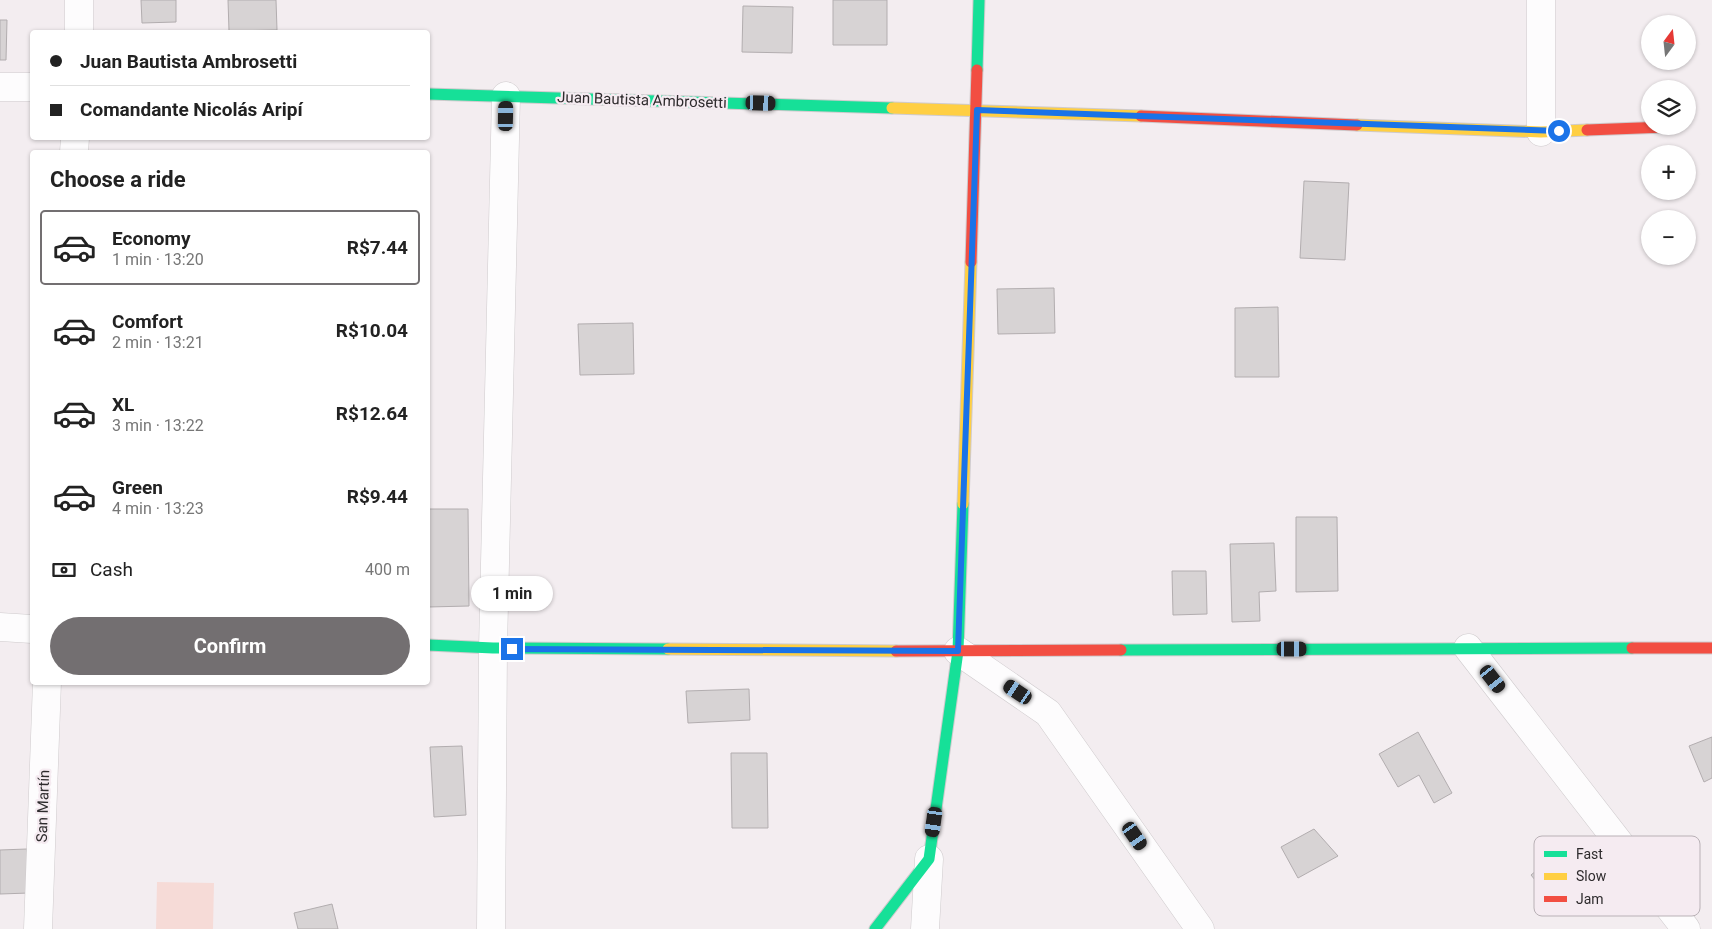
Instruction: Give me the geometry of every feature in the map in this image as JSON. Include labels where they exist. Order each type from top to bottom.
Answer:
[{"type":"street","points":[[79,0],[79,30]]},
{"type":"street","points":[[925,929],[929,859],[958,651],[977,110],[979,0]]},
{"type":"street","points":[[1541,0],[1541,132]]},
{"type":"street","points":[[0,87],[30,87]]},
{"type":"street","name":"Juan Bautista Ambrosetti","points":[[430,94],[977,110],[1541,132],[1641,128]]},
{"type":"street","points":[[491,929],[493,648],[506,96]]},
{"type":"street","points":[[0,627],[30,629]]},
{"type":"street","points":[[430,645],[493,648],[958,651],[1712,648]]},
{"type":"street","points":[[1468,648],[1614,836]]},
{"type":"street","points":[[958,651],[1048,712],[1200,929]]},
{"type":"street","name":"San Martín","points":[[38,929],[47,685]]},
{"type":"street","points":[[875,929],[929,859]]},
{"type":"street","points":[[1676,916],[1686,929]]},
{"type":"shaded area","points":[[157,882],[214,883],[213,929],[156,929]]},
{"type":"building","points":[[141,0],[176,0],[176,22],[142,23]]},
{"type":"building","points":[[228,0],[276,0],[277,30],[229,30]]},
{"type":"building","points":[[833,0],[887,0],[887,45],[833,45]]},
{"type":"building","points":[[743,6],[793,7],[792,53],[742,52]]},
{"type":"building","points":[[0,20],[7,20],[6,60],[0,60]]},
{"type":"building","points":[[1304,181],[1349,183],[1345,260],[1300,258]]},
{"type":"building","points":[[1054,288],[1055,333],[998,334],[997,289]]},
{"type":"building","points":[[1278,307],[1279,377],[1235,377],[1235,308]]},
{"type":"building","points":[[633,323],[634,374],[580,375],[578,324]]},
{"type":"building","points":[[430,509],[468,509],[469,606],[430,607]]},
{"type":"building","points":[[1296,517],[1337,517],[1338,591],[1296,592]]},
{"type":"building","points":[[1274,543],[1276,591],[1259,592],[1260,621],[1232,622],[1230,544]]},
{"type":"building","points":[[1172,571],[1206,571],[1207,614],[1173,615]]},
{"type":"building","points":[[749,689],[750,720],[688,723],[686,691]]},
{"type":"building","points":[[1418,732],[1452,793],[1434,803],[1419,775],[1398,787],[1379,754]]},
{"type":"building","points":[[1712,737],[1712,778],[1704,782],[1689,746]]},
{"type":"building","points":[[462,746],[466,815],[434,817],[430,747]]},
{"type":"building","points":[[731,753],[767,753],[768,828],[732,828]]},
{"type":"building","points":[[1314,829],[1338,856],[1298,878],[1281,847]]},
{"type":"building","points":[[27,849],[29,893],[0,894],[0,850]]},
{"type":"building","points":[[332,904],[338,929],[298,929],[294,913]]},
{"type":"traffic: fast","points":[[977,70],[979,0]]},
{"type":"traffic: fast","points":[[430,94],[892,108]]},
{"type":"traffic: fast","points":[[875,929],[929,859],[958,651],[963,504]]},
{"type":"traffic: fast","points":[[430,645],[493,648],[668,649]]},
{"type":"traffic: fast","points":[[1121,650],[1632,648]]},
{"type":"traffic: slow","points":[[892,108],[1141,116]]},
{"type":"traffic: slow","points":[[1357,125],[1541,132],[1587,130]]},
{"type":"traffic: slow","points":[[963,504],[971,262]]},
{"type":"traffic: slow","points":[[668,649],[896,651]]},
{"type":"traffic: jam","points":[[971,262],[977,70]]},
{"type":"traffic: jam","points":[[1141,116],[1357,125]]},
{"type":"traffic: jam","points":[[1587,130],[1641,128]]},
{"type":"traffic: jam","points":[[1632,648],[1712,648]]},
{"type":"traffic: jam","points":[[896,651],[1121,650]]},
{"type":"route","points":[[512,649],[958,651],[977,110],[1541,132],[1559,131]]}]
